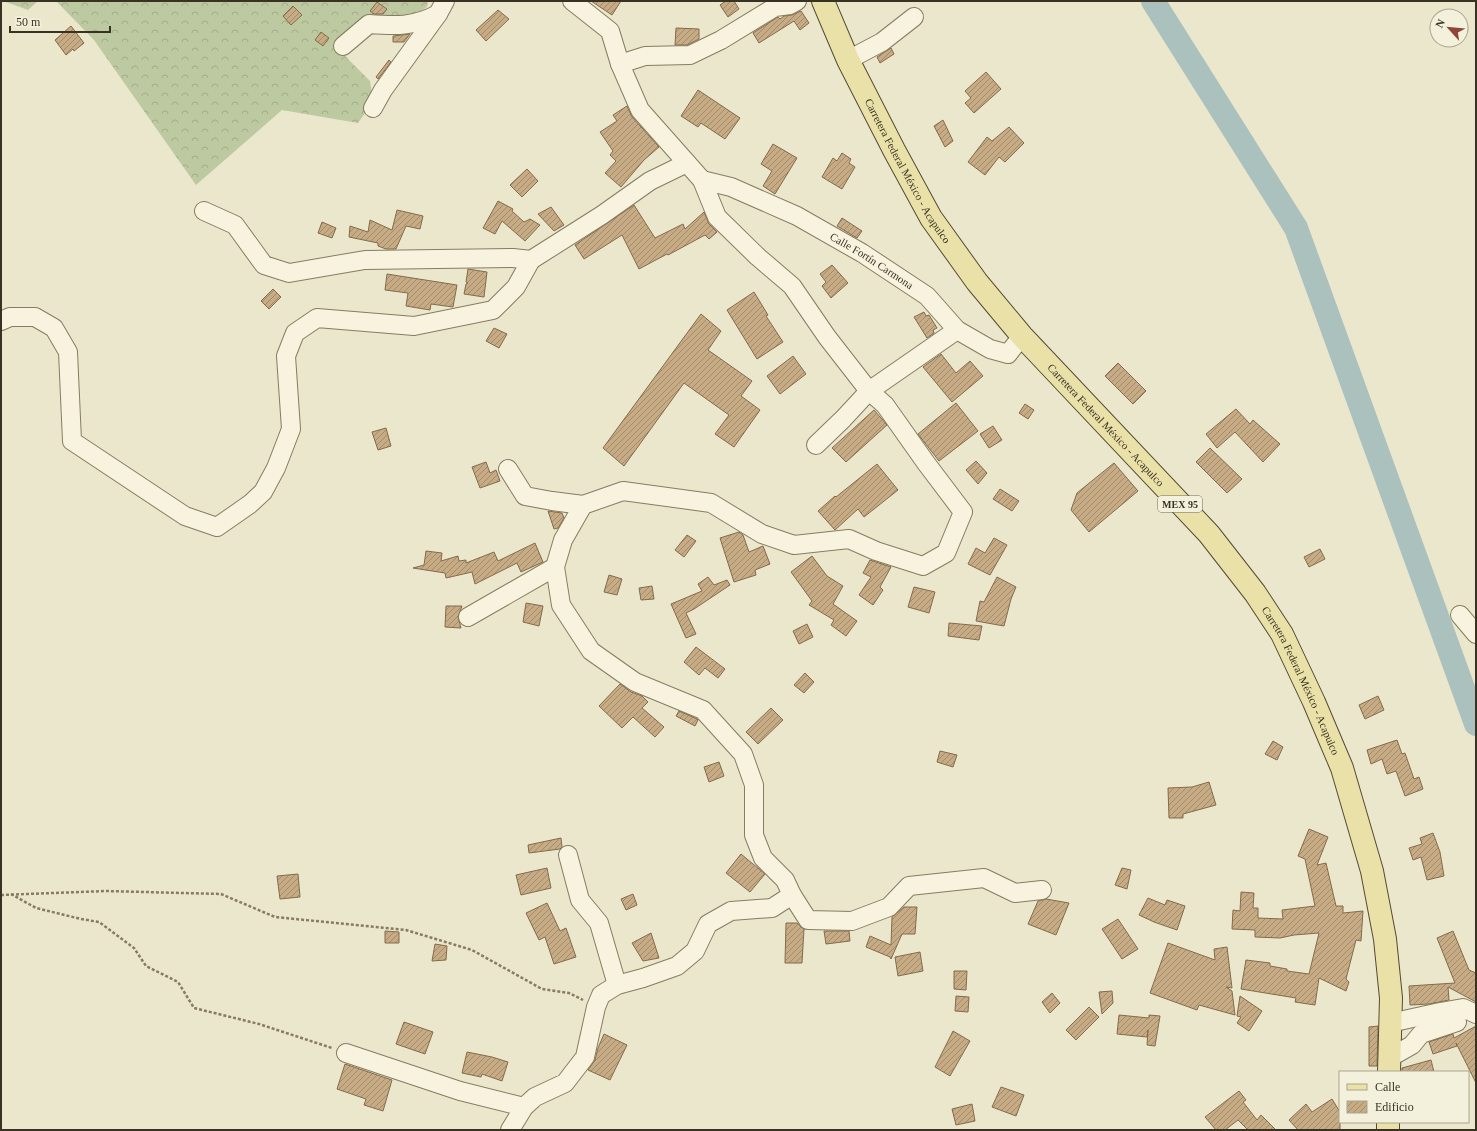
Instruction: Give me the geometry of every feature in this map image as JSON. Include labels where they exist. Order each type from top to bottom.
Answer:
[{"type":"main road","name":"Carretera Federal México - Acapulco","points":[[823,1],[848,60],[931,218],[977,282],[1022,336],[1209,534],[1255,593],[1282,634],[1314,702],[1342,768],[1372,870],[1385,939],[1391,998],[1389,1065]]},
{"type":"street","points":[[508,469],[525,496],[583,505],[623,490],[711,503],[762,534],[794,545],[849,538],[876,551],[923,566],[946,553],[963,512],[885,405],[869,391],[827,337],[792,286],[758,257],[717,217],[702,180],[640,110],[620,64],[610,31],[572,1]]},
{"type":"street","points":[[620,64],[645,56],[690,54],[721,40],[771,4],[790,5],[797,1]]},
{"type":"street","points":[[343,46],[370,24],[398,26],[424,22],[441,8]]},
{"type":"street","points":[[373,108],[383,90],[441,8]]},
{"type":"street","points":[[848,60],[882,42],[914,17]]},
{"type":"street","points":[[1,321],[10,318],[35,318],[54,328],[68,352],[72,441],[185,516],[217,527],[250,504],[263,492],[276,468],[291,429],[286,356],[295,333],[317,318],[414,326],[493,310],[516,287],[530,260],[602,215],[650,181],[687,163]]},
{"type":"street","name":"Calle Fortín Carmona","points":[[702,180],[731,187],[798,216],[927,296],[957,330],[990,349],[1008,354],[1022,336]]},
{"type":"street","points":[[204,211],[236,225],[264,265],[289,273],[365,260],[513,258],[530,260]]},
{"type":"street","points":[[816,445],[843,420],[869,391],[957,330]]},
{"type":"street","points":[[583,505],[563,540],[555,567],[561,605],[591,651],[635,682],[703,710],[743,754],[754,785],[754,834],[764,858],[786,880],[792,895],[808,920],[852,921],[889,907],[909,886],[984,878],[1015,893],[1042,890]]},
{"type":"street","points":[[468,617],[555,567]]},
{"type":"street","points":[[1460,615],[1476,634]]},
{"type":"street","points":[[568,855],[580,900],[599,923],[617,985]]},
{"type":"street","points":[[510,1130],[524,1107],[535,1097],[565,1083],[585,1057],[596,1007],[602,995],[617,985],[677,966],[695,950],[708,924],[731,911],[772,908],[792,895]]},
{"type":"street","points":[[1390,1023],[1463,1008],[1476,1014]]},
{"type":"street","points":[[1389,1065],[1412,1045],[1421,1034],[1457,1022]]},
{"type":"street","points":[[346,1053],[460,1091],[524,1107]]},
{"type":"path","points":[[1,895],[106,890],[221,894],[275,917],[406,930],[472,950],[542,989],[569,993],[596,1007]]},
{"type":"path","points":[[12,894],[36,908],[81,920],[99,922],[134,948],[146,966],[178,982],[194,1008],[259,1024],[346,1053]]},
{"type":"green space","points":[[3,1],[38,1],[28,10]]},
{"type":"green space","points":[[56,1],[428,1],[427,7],[415,15],[338,47],[370,81],[373,102],[358,123],[282,110],[196,185],[94,40]]},
{"type":"building","points":[[591,1],[621,1],[612,15]]},
{"type":"building","points":[[726,1],[734,1],[739,9],[728,17],[720,5]]},
{"type":"building","points":[[377,2],[387,9],[383,14],[374,14],[370,11]]},
{"type":"building","points":[[293,6],[302,15],[291,25],[283,16]]},
{"type":"building","points":[[498,10],[509,19],[486,41],[476,30]]},
{"type":"building","points":[[801,11],[809,23],[800,30],[794,21],[759,43],[753,33],[778,17],[780,19],[784,16],[792,15]]},
{"type":"building","points":[[71,26],[84,43],[66,55],[55,40]]},
{"type":"building","points":[[676,28],[699,29],[699,39],[687,45],[675,45]]},
{"type":"building","points":[[321,32],[329,38],[323,46],[315,40]]},
{"type":"building","points":[[410,34],[404,42],[393,42],[393,36]]},
{"type":"building","points":[[891,48],[894,54],[880,63],[877,57]]},
{"type":"building","points":[[389,60],[391,62],[378,79],[376,77]]},
{"type":"building","points":[[986,72],[1001,89],[974,113],[965,103],[971,98],[965,91]]},
{"type":"building","points":[[698,90],[740,118],[725,139],[701,123],[698,127],[681,116]]},
{"type":"building","points":[[627,106],[632,117],[659,147],[644,160],[621,187],[605,173],[616,161],[610,155],[613,151],[600,132],[617,121],[613,115]]},
{"type":"building","points":[[943,120],[953,141],[945,147],[934,126]]},
{"type":"building","points":[[1009,127],[1024,143],[1005,162],[999,157],[985,175],[968,162],[987,137],[992,141]]},
{"type":"building","points":[[773,144],[797,158],[775,194],[763,186],[772,171],[761,164]]},
{"type":"building","points":[[842,153],[851,159],[849,163],[855,167],[842,189],[822,177],[833,158],[837,161]]},
{"type":"building","points":[[527,169],[538,181],[522,197],[510,185]]},
{"type":"building","points":[[498,201],[513,209],[512,211],[524,222],[530,219],[540,225],[525,241],[502,221],[495,234],[483,228]]},
{"type":"building","points":[[634,205],[655,238],[683,224],[685,229],[704,212],[709,224],[717,232],[709,239],[705,235],[639,269],[622,235],[584,259],[575,245]]},
{"type":"building","points":[[551,207],[564,225],[554,231],[538,214]]},
{"type":"building","points":[[397,210],[423,216],[420,229],[406,226],[396,249],[386,249],[378,246],[378,243],[349,237],[350,226],[368,232],[370,220],[392,230]]},
{"type":"building","points":[[842,218],[862,231],[857,238],[837,226]]},
{"type":"building","points":[[322,222],[336,228],[332,238],[318,233]]},
{"type":"building","points":[[832,265],[848,283],[831,298],[822,286],[826,282],[820,274]]},
{"type":"building","points":[[468,269],[487,272],[484,297],[464,294],[466,284],[468,283],[466,282]]},
{"type":"building","points":[[387,274],[457,285],[453,307],[431,304],[430,310],[406,306],[408,293],[385,290]]},
{"type":"building","points":[[273,289],[281,297],[269,309],[261,301]]},
{"type":"building","points":[[754,292],[768,315],[766,316],[783,342],[757,359],[727,310]]},
{"type":"building","points":[[924,312],[926,316],[929,315],[937,328],[933,330],[934,333],[927,338],[914,317]]},
{"type":"building","points":[[701,314],[721,331],[708,350],[752,381],[741,396],[760,410],[734,447],[715,434],[729,415],[684,383],[624,466],[603,448]]},
{"type":"building","points":[[494,328],[507,334],[499,348],[486,341]]},
{"type":"building","points":[[941,354],[956,373],[970,361],[983,376],[952,402],[923,367]]},
{"type":"building","points":[[793,356],[806,374],[780,394],[767,376]]},
{"type":"building","points":[[1118,363],[1146,391],[1133,404],[1105,376]]},
{"type":"building","points":[[956,403],[978,431],[939,461],[918,434]]},
{"type":"building","points":[[1025,404],[1034,410],[1028,419],[1019,413]]},
{"type":"building","points":[[1236,409],[1250,424],[1253,420],[1280,444],[1263,462],[1235,432],[1217,448],[1206,434]]},
{"type":"building","points":[[874,410],[887,425],[846,462],[832,448]]},
{"type":"building","points":[[993,426],[1002,440],[989,448],[980,434]]},
{"type":"building","points":[[386,428],[391,446],[378,450],[372,432]]},
{"type":"building","points":[[1210,448],[1242,479],[1227,493],[1196,462]]},
{"type":"building","points":[[976,461],[987,473],[978,484],[966,470]]},
{"type":"building","points":[[486,462],[490,473],[496,470],[500,481],[480,488],[472,467]]},
{"type":"building","points":[[1114,463],[1138,491],[1089,532],[1071,510],[1077,493]]},
{"type":"building","points":[[877,464],[898,490],[864,517],[858,509],[835,530],[818,511]]},
{"type":"building","points":[[1000,489],[1019,501],[1012,511],[993,499]]},
{"type":"building","points":[[548,511],[562,513],[564,518],[558,528],[554,529]]},
{"type":"building","points":[[739,532],[743,535],[749,552],[763,546],[770,564],[755,570],[756,575],[734,582],[720,538]]},
{"type":"building","points":[[687,535],[696,541],[684,557],[675,550]]},
{"type":"building","points":[[994,538],[1007,545],[990,575],[968,564],[976,548],[985,553]]},
{"type":"building","points":[[535,543],[543,562],[521,572],[517,563],[475,584],[472,572],[446,578],[445,573],[413,568],[424,565],[426,551],[442,553],[441,561],[458,556],[459,561],[466,560],[466,563],[494,552],[498,561]]},
{"type":"building","points":[[1320,549],[1325,559],[1309,567],[1304,557]]},
{"type":"building","points":[[812,556],[827,576],[843,586],[833,604],[857,621],[846,636],[831,625],[834,620],[809,605],[812,601],[791,572]]},
{"type":"building","points":[[870,560],[891,567],[880,587],[883,590],[873,605],[859,595],[871,577],[863,573]]},
{"type":"building","points":[[609,575],[622,579],[617,595],[604,592]]},
{"type":"building","points":[[708,577],[714,585],[727,580],[730,585],[686,613],[696,634],[686,638],[671,604],[702,591],[698,584]]},
{"type":"building","points":[[997,577],[1016,587],[1011,599],[1004,626],[976,621],[980,601],[984,602]]},
{"type":"building","points":[[652,586],[654,599],[641,600],[639,588]]},
{"type":"building","points":[[914,587],[935,592],[929,613],[908,607]]},
{"type":"building","points":[[526,603],[543,606],[539,626],[523,622]]},
{"type":"building","points":[[446,606],[462,606],[458,617],[461,628],[445,627]]},
{"type":"building","points":[[949,623],[982,626],[979,640],[948,636]]},
{"type":"building","points":[[807,624],[813,637],[799,644],[793,631]]},
{"type":"building","points":[[696,647],[725,669],[718,678],[705,668],[699,675],[684,662]]},
{"type":"building","points":[[805,673],[814,682],[804,693],[794,685]]},
{"type":"building","points":[[620,684],[631,692],[642,696],[648,702],[642,708],[664,727],[655,737],[633,717],[622,728],[599,706]]},
{"type":"building","points":[[1378,696],[1384,710],[1365,719],[1359,705]]},
{"type":"building","points":[[771,708],[783,720],[758,744],[746,732]]},
{"type":"building","points":[[679,711],[697,719],[698,720],[695,726],[676,716]]},
{"type":"building","points":[[1397,740],[1402,754],[1405,753],[1414,779],[1419,777],[1423,789],[1405,796],[1396,771],[1387,774],[1382,759],[1371,764],[1367,750]]},
{"type":"building","points":[[1273,741],[1283,747],[1277,760],[1265,754]]},
{"type":"building","points":[[940,751],[957,755],[953,767],[937,762]]},
{"type":"building","points":[[719,762],[724,776],[709,782],[704,767]]},
{"type":"building","points":[[1209,782],[1216,805],[1183,814],[1183,818],[1169,818],[1168,788],[1192,787]]},
{"type":"building","points":[[1309,829],[1328,837],[1317,865],[1326,863],[1336,906],[1343,906],[1343,913],[1363,911],[1361,941],[1356,940],[1346,979],[1349,982],[1346,991],[1319,978],[1315,1005],[1295,1002],[1296,998],[1241,989],[1246,960],[1270,963],[1270,966],[1287,969],[1287,971],[1309,974],[1319,933],[1280,938],[1255,937],[1255,930],[1232,929],[1233,910],[1240,911],[1241,892],[1254,893],[1253,908],[1258,908],[1258,918],[1283,919],[1282,910],[1315,906],[1305,859],[1298,856]]},
{"type":"building","points":[[1433,833],[1440,852],[1444,876],[1427,880],[1421,857],[1413,860],[1409,848],[1422,844],[1420,838]]},
{"type":"building","points":[[561,838],[562,847],[560,849],[529,853],[528,845]]},
{"type":"building","points":[[741,854],[765,874],[750,892],[726,873]]},
{"type":"building","points":[[547,868],[551,888],[521,895],[516,875]]},
{"type":"building","points":[[1122,868],[1131,870],[1127,889],[1115,885]]},
{"type":"building","points":[[298,874],[300,897],[280,899],[277,876]]},
{"type":"building","points":[[633,894],[637,905],[626,910],[621,899]]},
{"type":"building","points":[[1148,898],[1165,905],[1167,900],[1185,906],[1177,930],[1139,915]]},
{"type":"building","points":[[1046,899],[1069,903],[1056,935],[1028,924],[1038,901]]},
{"type":"building","points":[[547,903],[560,931],[566,928],[576,957],[554,964],[545,937],[539,940],[526,913]]},
{"type":"building","points":[[904,907],[917,907],[915,934],[902,934],[891,959],[890,957],[866,947],[870,936],[891,945],[892,917]]},
{"type":"building","points":[[1118,919],[1138,949],[1122,959],[1102,929]]},
{"type":"building","points":[[786,923],[797,923],[804,929],[802,963],[785,963]]},
{"type":"building","points":[[385,931],[399,932],[399,943],[385,943]]},
{"type":"building","points":[[824,931],[849,931],[850,941],[826,944]]},
{"type":"building","points":[[1453,931],[1469,970],[1476,973],[1476,1002],[1448,987],[1449,1000],[1429,1004],[1410,1005],[1409,986],[1455,983],[1437,938]]},
{"type":"building","points":[[651,933],[659,958],[643,961],[632,943]]},
{"type":"building","points":[[1168,943],[1215,960],[1214,949],[1227,947],[1232,988],[1226,987],[1232,991],[1235,1015],[1199,1005],[1197,1010],[1150,993]]},
{"type":"building","points":[[435,944],[447,946],[446,960],[432,961]]},
{"type":"building","points":[[920,952],[923,971],[898,976],[895,957]]},
{"type":"building","points":[[954,971],[967,971],[966,990],[954,989]]},
{"type":"building","points":[[1112,991],[1113,1003],[1102,1014],[1099,992]]},
{"type":"building","points":[[1052,993],[1060,1003],[1050,1013],[1042,1002]]},
{"type":"building","points":[[956,996],[969,997],[968,1012],[955,1011]]},
{"type":"building","points":[[1240,996],[1262,1011],[1249,1031],[1237,1023],[1241,1017],[1237,1016]]},
{"type":"building","points":[[1089,1007],[1099,1017],[1076,1040],[1066,1030]]},
{"type":"building","points":[[1119,1015],[1149,1018],[1149,1015],[1160,1016],[1155,1046],[1147,1045],[1148,1030],[1147,1037],[1117,1034]]},
{"type":"building","points":[[404,1022],[433,1032],[425,1054],[396,1044]]},
{"type":"building","points":[[1378,1026],[1377,1066],[1369,1066],[1369,1027]]},
{"type":"building","points":[[1476,1026],[1476,1083],[1456,1043],[1457,1046],[1433,1054],[1429,1042],[1453,1034],[1454,1038]]},
{"type":"building","points":[[953,1031],[970,1041],[950,1076],[935,1067]]},
{"type":"building","points":[[604,1034],[627,1045],[610,1080],[588,1070],[595,1060]]},
{"type":"building","points":[[467,1052],[508,1062],[502,1081],[482,1074],[481,1077],[462,1073]]},
{"type":"building","points":[[1431,1060],[1434,1071],[1402,1071],[1402,1068]]},
{"type":"building","points":[[345,1064],[392,1080],[383,1111],[364,1105],[366,1099],[337,1089]]},
{"type":"building","points":[[1001,1087],[1024,1095],[1016,1116],[992,1107]]},
{"type":"building","points":[[1239,1091],[1246,1100],[1243,1102],[1257,1120],[1261,1115],[1276,1130],[1248,1130],[1238,1120],[1225,1130],[1216,1130],[1205,1117]]},
{"type":"building","points":[[1332,1099],[1339,1110],[1340,1130],[1298,1130],[1289,1120],[1306,1104],[1312,1112]]},
{"type":"building","points":[[972,1104],[975,1121],[956,1125],[952,1109]]},
{"type":"waterway","points":[[1153,1],[1296,228],[1476,724]]}]
